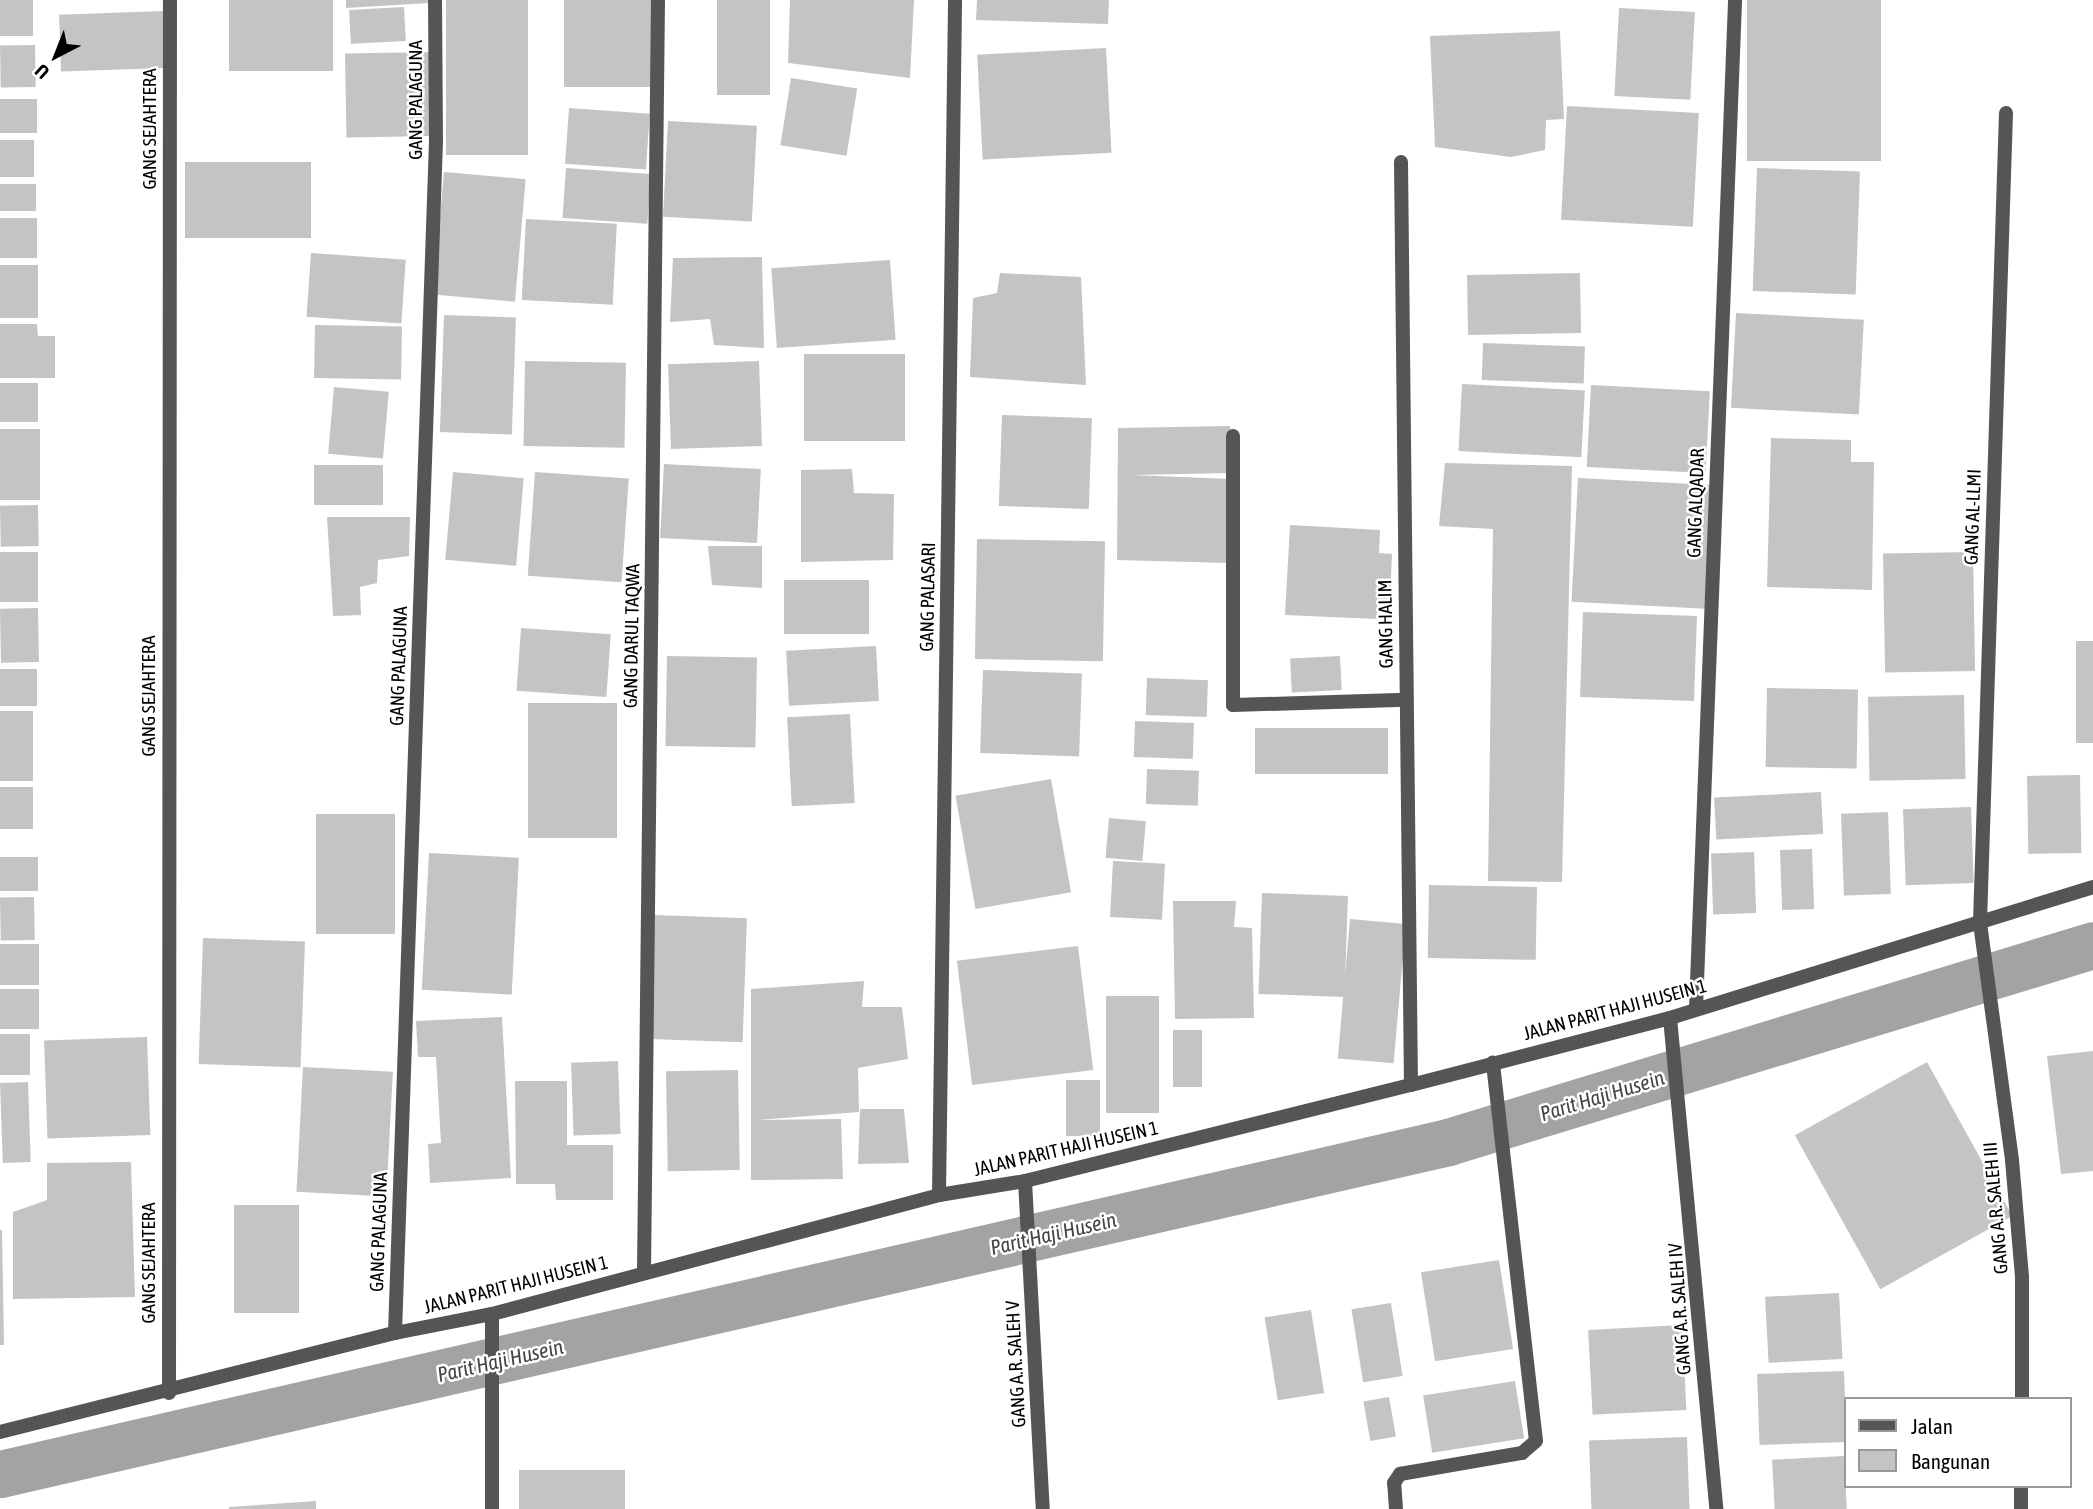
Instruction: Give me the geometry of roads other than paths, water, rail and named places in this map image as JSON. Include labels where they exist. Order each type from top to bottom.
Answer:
[{"type":"street","name":"GANG SEJAHTERA","points":[[169,1393],[170,0]]},
{"type":"street","name":"GANG PALAGUNA","points":[[395,1333],[435,155],[435,0]]},
{"type":"street","name":"GANG DARUL TAQWA","points":[[644,1273],[658,0]]},
{"type":"street","name":"GANG PALASARI","points":[[939,1195],[955,0]]},
{"type":"street","name":"GANG ALQADAR","points":[[1696,1008],[1735,0]]},
{"type":"street","name":"GANG AL-LLMI","points":[[1984,952],[1980,923],[2006,113]]},
{"type":"street","name":"GANG HALIM","points":[[1401,162],[1411,1085]]},
{"type":"street","points":[[1233,436],[1233,705],[1406,700]]},
{"type":"street","name":"JALAN PARIT HAJI HUSEIN 1","points":[[0,1432],[169,1393],[395,1333],[492,1314],[939,1195],[1025,1181],[1670,1018],[2093,887]]},
{"type":"street","name":"GANG A.R. SALEH III","points":[[1984,952],[2022,1277],[2022,1397]]},
{"type":"street","name":"GANG A.R. SALEH IV","points":[[1670,1018],[1716,1509]]},
{"type":"street","points":[[1396,1509],[1394,1483],[1400,1474],[1522,1453],[1536,1441],[1493,1062]]},
{"type":"street","name":"GANG A.R. SALEH V","points":[[1025,1181],[1043,1509]]},
{"type":"street","points":[[492,1314],[489,1353],[492,1509]]},
{"type":"street","points":[[2021,1488],[2021,1509]]},
{"type":"waterway","name":"Parit Haji Husein","points":[[0,1474],[1448,1142],[2093,945]]}]
